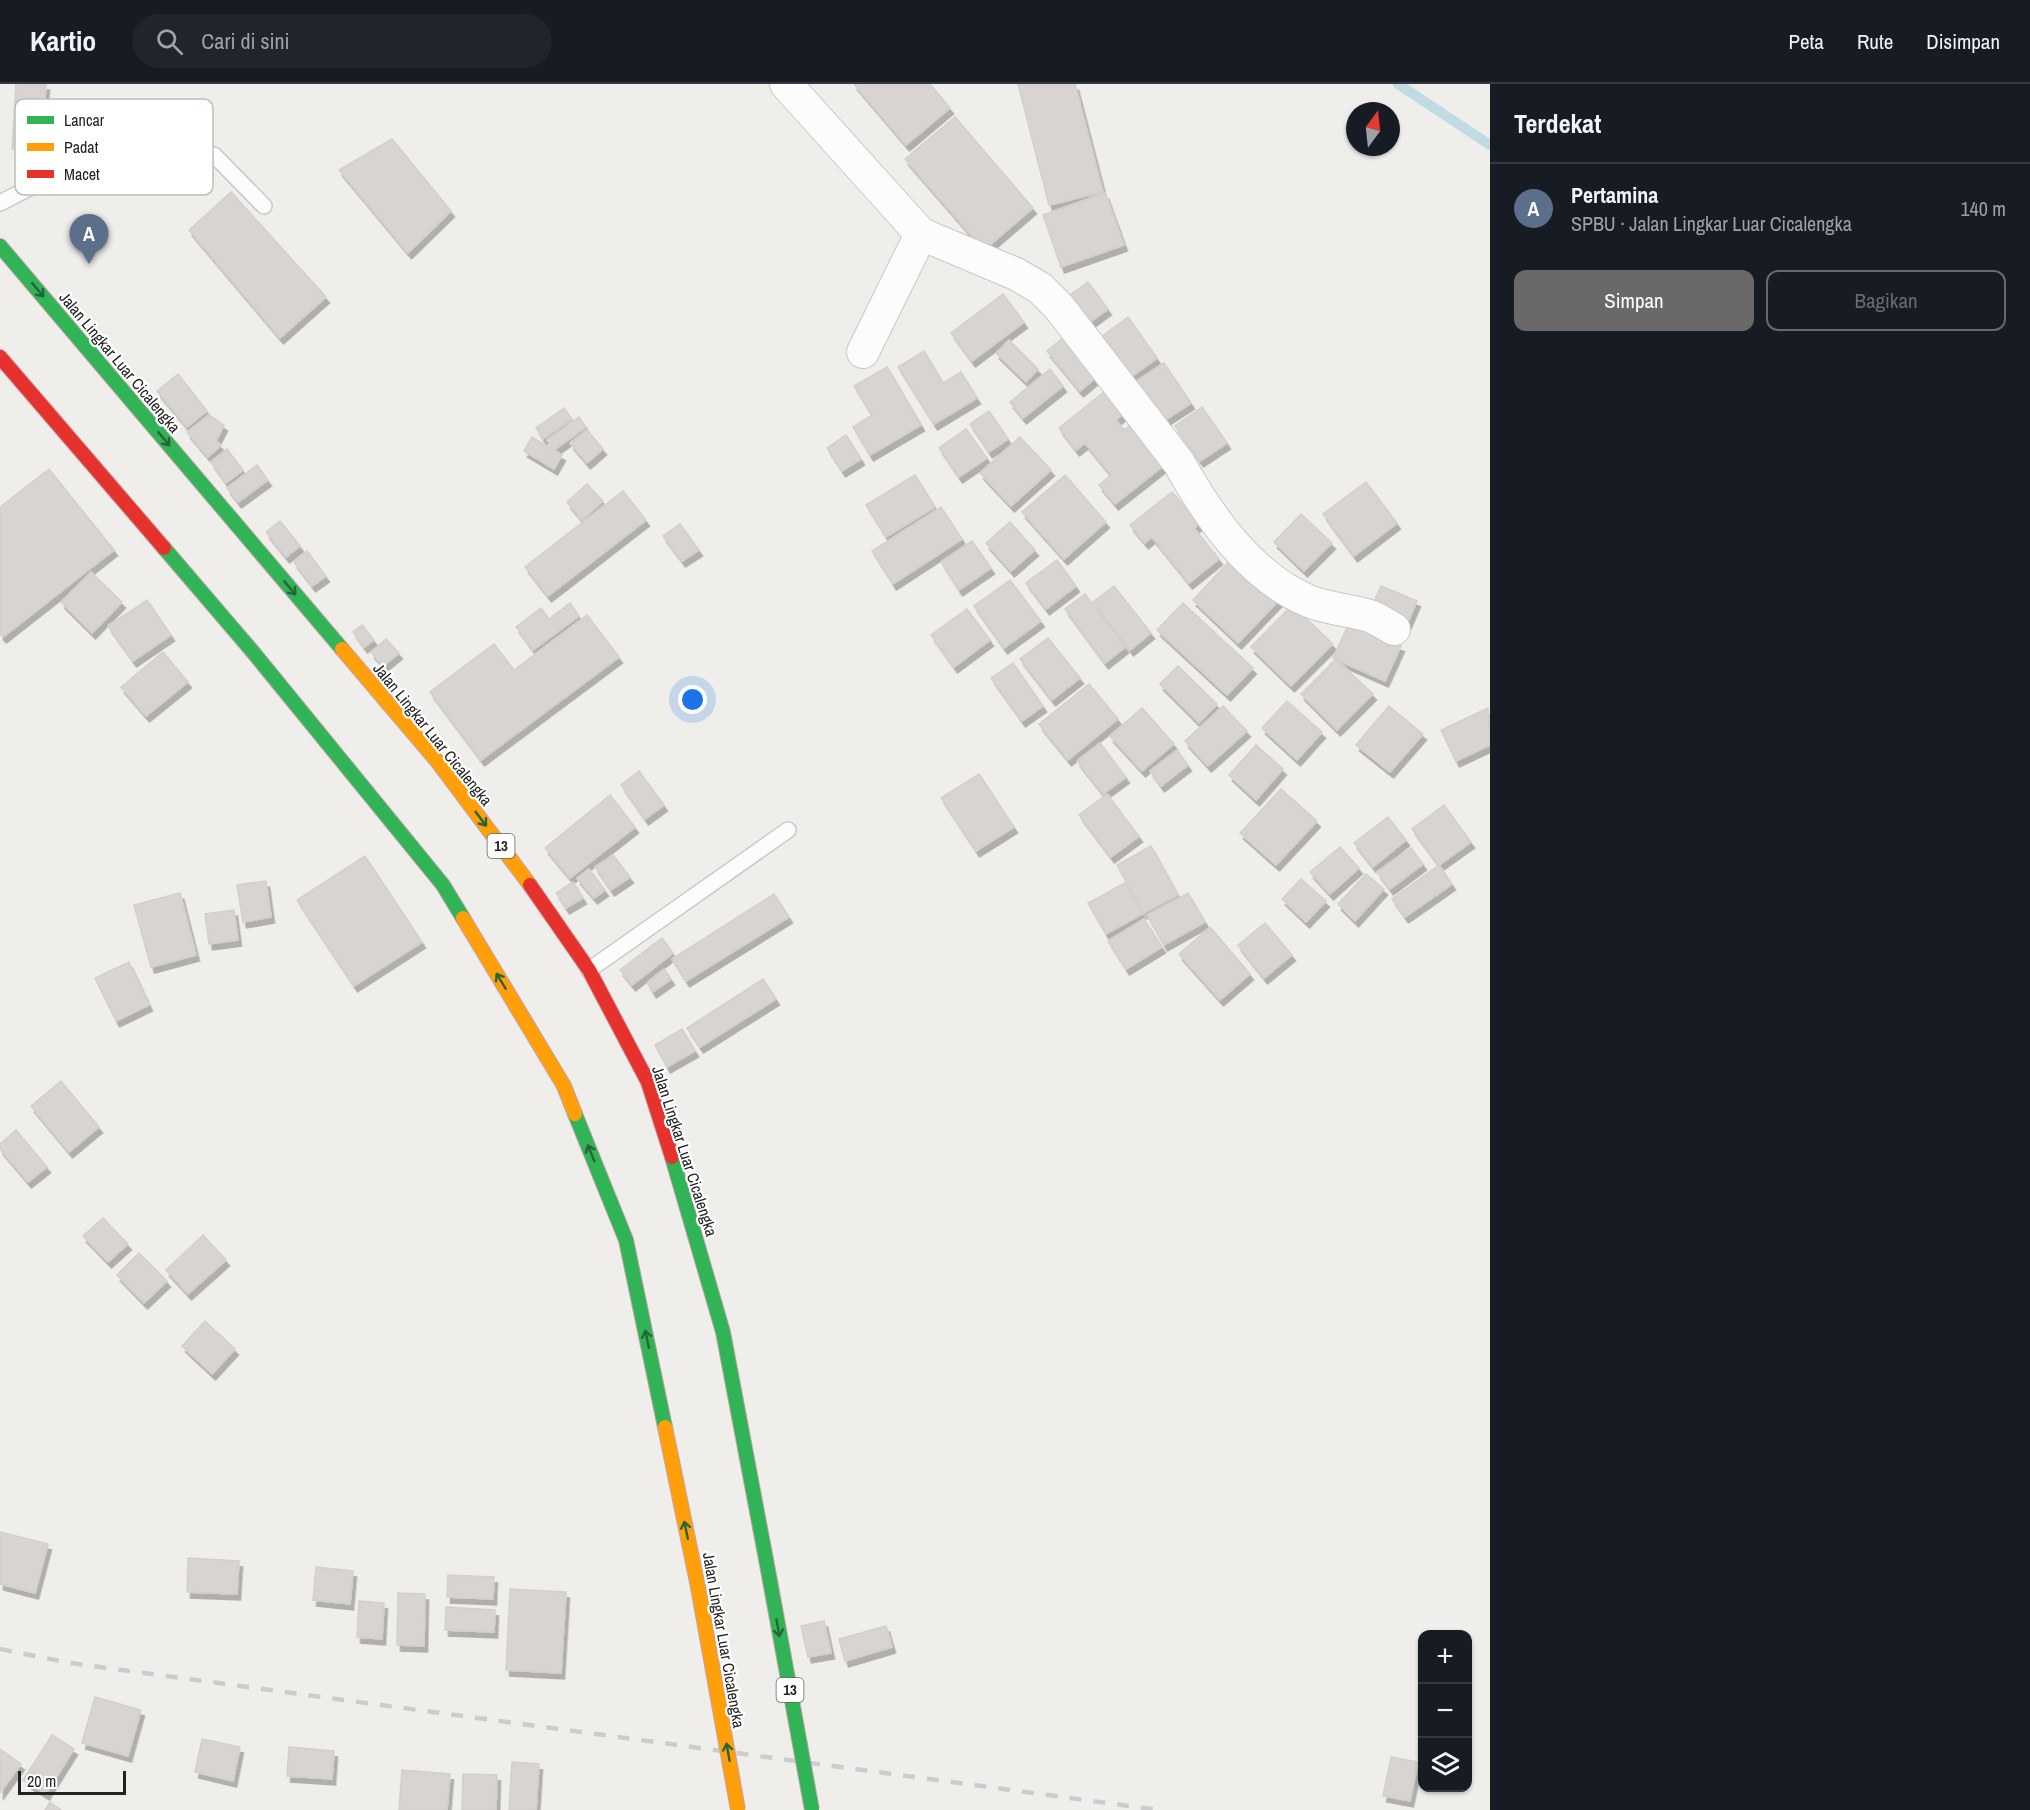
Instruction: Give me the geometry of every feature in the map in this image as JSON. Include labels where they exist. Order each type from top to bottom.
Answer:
[{"type":"highway","name":"Jalan Lingkar Luar Cicalengka","points":[[0,246],[437,761],[517,867],[589,970],[648,1082],[684,1192],[723,1332],[812,1810]]},
{"type":"highway","name":"Jalan Lingkar Luar Cicalengka","points":[[0,357],[253,652],[443,885],[564,1086],[626,1240],[698,1587],[738,1810]]},
{"type":"street","points":[[786,84],[921,234],[1016,274],[1046,295],[1088,343],[1168,448],[1191,484],[1245,557],[1272,580],[1311,601],[1371,616],[1394,629]]},
{"type":"street","points":[[863,352],[921,234]]},
{"type":"lane","points":[[213,155],[264,206]]},
{"type":"lane","points":[[0,202],[15,194]]},
{"type":"lane","points":[[589,970],[788,830]]},
{"type":"building","points":[[16,84],[46,84],[45,99],[15,99]]},
{"type":"building","points":[[854,84],[930,84],[950,108],[906,145]]},
{"type":"building","points":[[1018,84],[1075,84],[1103,192],[1049,205]]},
{"type":"building","points":[[15,100],[15,149],[12,149]]},
{"type":"building","points":[[955,117],[1033,208],[984,250],[905,159]]},
{"type":"building","points":[[392,139],[451,211],[408,253],[339,170]]},
{"type":"building","points":[[231,192],[326,297],[280,338],[189,230]]},
{"type":"building","points":[[1105,193],[1124,245],[1061,267],[1043,215]]},
{"type":"building","points":[[1088,282],[1108,309],[1086,325],[1066,298]]},
{"type":"building","points":[[1003,294],[1024,322],[972,361],[951,333]]},
{"type":"building","points":[[1128,317],[1157,358],[1127,380],[1097,340]]},
{"type":"building","points":[[1071,331],[1104,371],[1080,391],[1047,351]]},
{"type":"building","points":[[1009,340],[1038,369],[1026,382],[996,353]]},
{"type":"building","points":[[924,351],[943,383],[961,372],[977,398],[934,424],[898,367]]},
{"type":"building","points":[[1164,363],[1191,403],[1159,424],[1132,384]]},
{"type":"building","points":[[887,367],[921,425],[870,455],[853,427],[872,415],[854,386]]},
{"type":"building","points":[[1050,369],[1063,386],[1023,418],[1010,402]]},
{"type":"building","points":[[178,374],[207,411],[187,427],[157,391]]},
{"type":"building","points":[[1110,387],[1128,410],[1116,420],[1124,430],[1136,421],[1168,462],[1115,504],[1099,485],[1111,475],[1085,443],[1076,450],[1059,428]]},
{"type":"building","points":[[1202,407],[1227,443],[1200,461],[1175,426]]},
{"type":"building","points":[[564,408],[572,419],[543,439],[536,428]]},
{"type":"building","points":[[989,411],[1008,439],[989,452],[970,424]]},
{"type":"building","points":[[209,415],[224,425],[216,441],[221,445],[208,457],[187,432]]},
{"type":"building","points":[[579,417],[586,427],[554,450],[547,440]]},
{"type":"building","points":[[966,429],[987,458],[959,477],[939,448]]},
{"type":"building","points":[[587,430],[603,449],[587,463],[570,443]]},
{"type":"building","points":[[846,435],[861,459],[842,471],[827,448]]},
{"type":"building","points":[[532,437],[562,455],[554,469],[524,451]]},
{"type":"building","points":[[1020,437],[1051,470],[1011,506],[980,473]]},
{"type":"building","points":[[227,449],[243,470],[226,483],[211,462]]},
{"type":"building","points":[[257,465],[268,480],[238,502],[227,488]]},
{"type":"building","points":[[49,469],[114,550],[3,637],[0,634],[0,507]]},
{"type":"building","points":[[915,475],[935,507],[886,537],[866,505]]},
{"type":"building","points":[[1065,475],[1106,522],[1064,559],[1022,512]]},
{"type":"building","points":[[1366,482],[1397,523],[1354,556],[1323,514]]},
{"type":"building","points":[[587,484],[603,501],[582,520],[567,502]]},
{"type":"building","points":[[623,491],[646,520],[548,596],[525,567]]},
{"type":"building","points":[[1172,492],[1186,508],[1192,503],[1206,519],[1194,528],[1219,559],[1189,583],[1152,537],[1145,543],[1130,525]]},
{"type":"building","points":[[941,507],[962,539],[893,584],[872,551]]},
{"type":"building","points":[[1301,514],[1332,543],[1304,571],[1274,542]]},
{"type":"building","points":[[280,521],[300,546],[286,557],[266,532]]},
{"type":"building","points":[[1010,522],[1035,550],[1011,571],[986,543]]},
{"type":"building","points":[[680,524],[699,550],[682,561],[663,536]]},
{"type":"building","points":[[972,541],[991,568],[959,590],[941,562]]},
{"type":"building","points":[[307,551],[326,576],[312,586],[294,562]]},
{"type":"building","points":[[1235,555],[1281,598],[1238,643],[1193,600]]},
{"type":"building","points":[[1057,560],[1076,586],[1046,609],[1026,583]]},
{"type":"building","points":[[91,572],[122,602],[92,633],[61,602]]},
{"type":"building","points":[[1010,580],[1041,621],[1004,648],[974,606]]},
{"type":"building","points":[[1114,586],[1151,633],[1130,650],[1093,602]]},
{"type":"building","points":[[1381,586],[1417,601],[1407,624],[1371,608]]},
{"type":"building","points":[[1085,594],[1125,647],[1105,663],[1065,609]]},
{"type":"building","points":[[147,600],[171,635],[133,661],[108,626]]},
{"type":"building","points":[[570,603],[579,616],[533,650],[516,627],[541,608],[549,619]]},
{"type":"building","points":[[1183,603],[1253,668],[1227,695],[1157,630]]},
{"type":"building","points":[[1292,605],[1333,644],[1291,686],[1251,647]]},
{"type":"building","points":[[967,609],[990,640],[954,667],[931,635]]},
{"type":"building","points":[[587,615],[619,657],[481,760],[430,692],[494,644],[514,670]]},
{"type":"building","points":[[1349,623],[1401,646],[1385,681],[1333,658]]},
{"type":"building","points":[[362,625],[374,640],[364,647],[353,632]]},
{"type":"building","points":[[1048,638],[1080,678],[1052,700],[1020,659]]},
{"type":"building","points":[[386,639],[399,653],[383,666],[371,652]]},
{"type":"building","points":[[163,652],[188,682],[146,716],[121,687]]},
{"type":"building","points":[[1336,659],[1373,694],[1337,730],[1301,694]]},
{"type":"building","points":[[1013,663],[1043,706],[1022,721],[991,678]]},
{"type":"building","points":[[1178,666],[1217,704],[1199,723],[1160,684]]},
{"type":"building","points":[[1089,684],[1118,719],[1068,760],[1039,724]]},
{"type":"building","points":[[1287,701],[1322,732],[1297,760],[1262,728]]},
{"type":"building","points":[[1223,706],[1247,731],[1208,766],[1185,741]]},
{"type":"building","points":[[1389,706],[1423,734],[1390,772],[1356,745]]},
{"type":"building","points":[[1142,708],[1174,744],[1142,771],[1110,736]]},
{"type":"building","points":[[1488,708],[1490,745],[1456,761],[1441,730]]},
{"type":"building","points":[[1100,743],[1126,777],[1103,794],[1077,761]]},
{"type":"building","points":[[1256,745],[1283,769],[1256,800],[1229,775]]},
{"type":"building","points":[[1177,750],[1188,765],[1161,786],[1150,771]]},
{"type":"building","points":[[639,771],[664,805],[645,819],[621,785]]},
{"type":"building","points":[[979,774],[1014,827],[976,851],[941,798]]},
{"type":"building","points":[[1281,789],[1317,821],[1276,865],[1240,833]]},
{"type":"building","points":[[1107,794],[1139,836],[1111,857],[1079,815]]},
{"type":"building","points":[[610,795],[635,827],[570,878],[545,848]]},
{"type":"building","points":[[1444,805],[1471,842],[1439,865],[1412,829]]},
{"type":"building","points":[[1388,817],[1406,840],[1373,867],[1354,843]]},
{"type":"building","points":[[1151,846],[1178,895],[1144,913],[1117,865]]},
{"type":"building","points":[[1340,847],[1359,868],[1330,894],[1310,872]]},
{"type":"building","points":[[1411,848],[1423,864],[1390,889],[1377,872]]},
{"type":"building","points":[[613,855],[630,877],[611,890],[595,867]]},
{"type":"building","points":[[365,856],[422,942],[354,986],[297,900]]},
{"type":"building","points":[[1439,865],[1452,884],[1405,917],[1392,899]]},
{"type":"building","points":[[589,869],[605,890],[594,898],[577,878]]},
{"type":"building","points":[[1366,874],[1384,889],[1355,921],[1338,904]]},
{"type":"building","points":[[1301,879],[1326,901],[1306,922],[1282,899]]},
{"type":"building","points":[[266,881],[271,917],[243,922],[237,885]]},
{"type":"building","points":[[573,882],[583,898],[566,908],[556,893]]},
{"type":"building","points":[[1125,883],[1142,914],[1106,934],[1088,903]]},
{"type":"building","points":[[180,893],[196,955],[151,967],[134,905]]},
{"type":"building","points":[[1188,893],[1205,922],[1164,945],[1147,915]]},
{"type":"building","points":[[774,894],[789,917],[686,981],[672,959]]},
{"type":"building","points":[[234,910],[238,940],[209,944],[205,914]]},
{"type":"building","points":[[1144,919],[1162,947],[1126,969],[1108,941]]},
{"type":"building","points":[[1265,923],[1292,955],[1264,978],[1238,945]]},
{"type":"building","points":[[1210,927],[1250,974],[1220,1000],[1179,954]]},
{"type":"building","points":[[662,938],[673,953],[632,985],[620,970]]},
{"type":"building","points":[[129,962],[149,1005],[116,1021],[95,978]]},
{"type":"building","points":[[664,969],[671,979],[653,992],[647,983]]},
{"type":"building","points":[[763,979],[776,999],[700,1047],[687,1028]]},
{"type":"building","points":[[682,1029],[695,1051],[667,1067],[655,1045]]},
{"type":"building","points":[[61,1081],[99,1127],[69,1152],[31,1106]]},
{"type":"building","points":[[16,1130],[47,1167],[28,1182],[0,1149],[0,1144]]},
{"type":"building","points":[[103,1218],[128,1244],[108,1262],[83,1236]]},
{"type":"building","points":[[203,1235],[226,1260],[188,1294],[166,1270]]},
{"type":"building","points":[[139,1253],[167,1281],[144,1303],[117,1275]]},
{"type":"building","points":[[205,1321],[235,1349],[212,1374],[182,1346]]},
{"type":"building","points":[[0,1532],[48,1544],[35,1593],[0,1584]]},
{"type":"building","points":[[188,1558],[239,1561],[237,1594],[187,1592]]},
{"type":"building","points":[[316,1567],[353,1571],[350,1604],[313,1600]]},
{"type":"building","points":[[448,1575],[494,1577],[493,1599],[447,1597]]},
{"type":"building","points":[[510,1589],[566,1592],[561,1673],[506,1670]]},
{"type":"building","points":[[398,1593],[425,1594],[424,1646],[397,1645]]},
{"type":"building","points":[[359,1601],[384,1603],[382,1639],[357,1637]]},
{"type":"building","points":[[446,1607],[495,1610],[494,1632],[445,1630]]},
{"type":"building","points":[[824,1621],[831,1653],[808,1657],[801,1626]]},
{"type":"building","points":[[886,1626],[892,1647],[845,1661],[839,1639]]},
{"type":"building","points":[[95,1697],[141,1710],[128,1756],[82,1743]]},
{"type":"building","points":[[52,1735],[74,1749],[46,1794],[23,1780]]},
{"type":"building","points":[[202,1739],[240,1747],[233,1781],[195,1772]]},
{"type":"building","points":[[289,1747],[334,1751],[332,1779],[287,1776]]},
{"type":"building","points":[[0,1749],[21,1764],[0,1793]]},
{"type":"building","points":[[1391,1757],[1418,1762],[1410,1801],[1383,1796]]},
{"type":"building","points":[[512,1762],[539,1764],[536,1810],[509,1810]]},
{"type":"building","points":[[402,1770],[450,1774],[447,1810],[399,1810]]},
{"type":"building","points":[[463,1774],[497,1775],[496,1810],[462,1810]]},
{"type":"building","points":[[50,1802],[61,1810],[45,1810]]},
{"type":"waterway","points":[[1398,84],[1490,145]]},
{"type":"railway","points":[[0,1649],[70,1663],[1159,1810]]},
{"type":"traffic: fast","points":[[0,246],[342,649]]},
{"type":"traffic: fast","points":[[164,548],[253,652],[443,885],[463,918]]},
{"type":"traffic: fast","points":[[575,1114],[626,1240],[665,1427]]},
{"type":"traffic: fast","points":[[672,1157],[723,1332],[768,1570]]},
{"type":"traffic: fast","points":[[768,1570],[812,1810]]},
{"type":"traffic: slow","points":[[342,649],[437,761],[530,885]]},
{"type":"traffic: slow","points":[[463,918],[564,1086],[575,1114]]},
{"type":"traffic: slow","points":[[665,1427],[698,1587]]},
{"type":"traffic: slow","points":[[698,1587],[738,1810]]},
{"type":"traffic: jam","points":[[0,357],[164,548]]},
{"type":"traffic: jam","points":[[530,885],[589,970],[648,1082],[672,1157]]},
{"type":"place","name":"Pertamina","points":[[89,264]]}]
